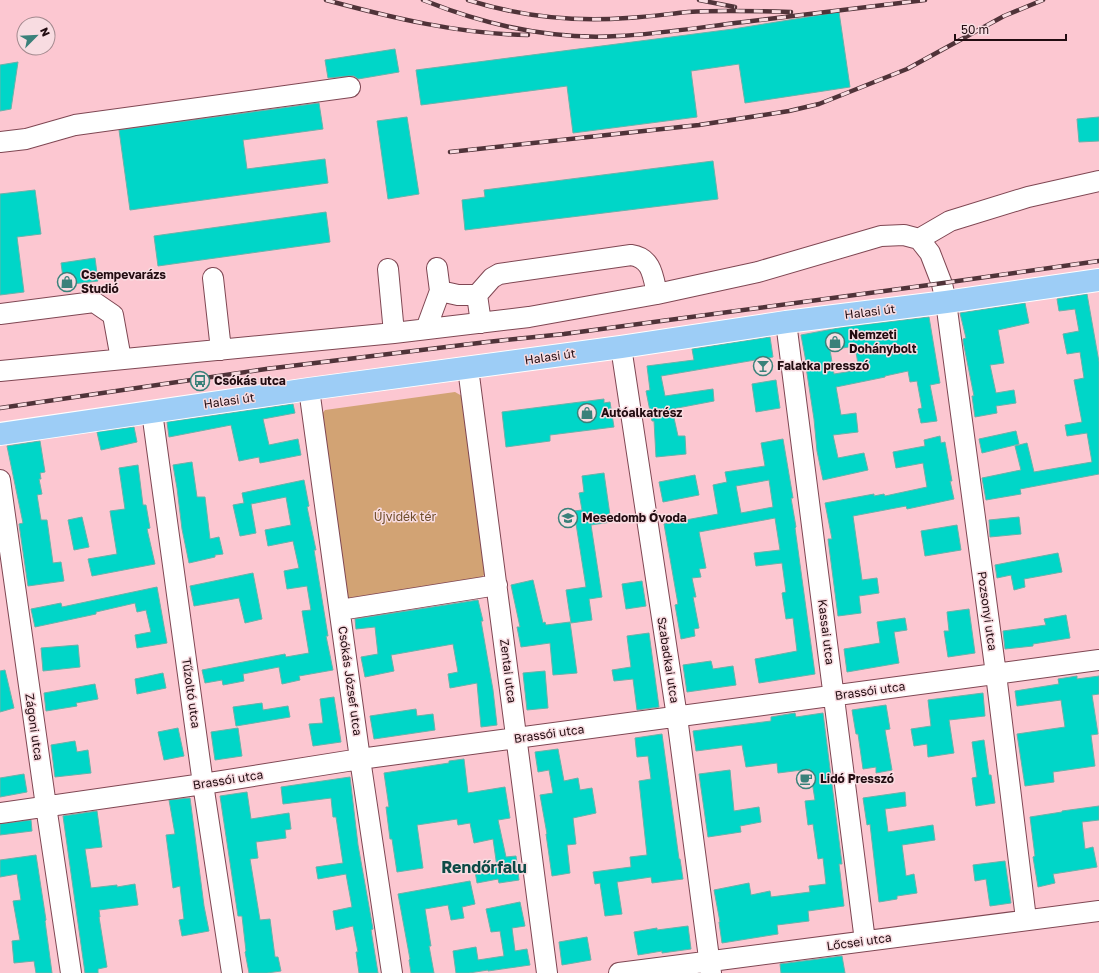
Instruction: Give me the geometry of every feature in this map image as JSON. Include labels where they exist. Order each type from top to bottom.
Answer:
[{"type":"main road","name":"Halasi út","points":[[0,434],[309,389],[621,348],[786,322],[946,302],[1099,280]]},
{"type":"street","points":[[0,142],[26,139],[75,125],[350,87]]},
{"type":"street","points":[[0,371],[394,333],[529,317],[657,294],[758,272],[881,236],[904,234],[919,239],[950,221],[1028,197],[1099,180]]},
{"type":"street","name":"Pozsonyi utca","points":[[919,239],[930,253],[942,284],[946,302],[996,674],[1026,919]]},
{"type":"street","points":[[440,292],[458,295],[477,295],[492,278],[499,274],[631,255],[643,258],[647,264],[653,276],[657,294]]},
{"type":"street","points":[[426,329],[440,292],[437,268]]},
{"type":"street","points":[[388,269],[394,333]]},
{"type":"street","points":[[213,278],[221,350]]},
{"type":"street","points":[[477,295],[481,323]]},
{"type":"street","points":[[0,314],[94,302],[113,315],[121,359]]},
{"type":"street","name":"Kassai utca","points":[[786,322],[865,941]]},
{"type":"street","name":"Szabadkai utca","points":[[621,348],[677,717],[710,967]]},
{"type":"street","name":"Zentai utca","points":[[468,368],[547,973]]},
{"type":"street","name":"Csókás József utca","points":[[309,389],[360,759],[392,973]]},
{"type":"street","name":"Tűzoltó utca","points":[[152,412],[203,784],[232,973]]},
{"type":"street","name":"Zágoni utca","points":[[0,480],[71,973]]},
{"type":"street","points":[[340,610],[497,585]]},
{"type":"street","name":"Brassói utca","points":[[0,813],[203,784],[360,759],[1099,660]]},
{"type":"street","name":"Lőcsei utca","points":[[619,973],[710,967],[865,941],[1099,910]]},
{"type":"green space","name":"Újvidék tér","points":[[455,392],[462,396],[487,572],[476,583],[343,600],[319,418],[325,410]]},
{"type":"building","points":[[839,12],[850,87],[745,103],[739,64],[691,71],[697,117],[573,133],[567,86],[421,105],[416,70],[733,29]]},
{"type":"building","points":[[395,49],[399,72],[358,79],[354,76],[328,78],[325,60]]},
{"type":"building","points":[[18,62],[11,109],[0,111],[0,65]]},
{"type":"building","points":[[319,103],[323,129],[243,140],[247,169],[325,159],[328,183],[130,210],[119,130]]},
{"type":"building","points":[[407,117],[419,194],[388,199],[377,121]]},
{"type":"building","points":[[1099,117],[1099,141],[1079,142],[1077,119]]},
{"type":"building","points":[[713,161],[718,199],[465,230],[462,200],[485,197],[484,190]]},
{"type":"building","points":[[35,190],[41,234],[17,237],[24,292],[0,295],[0,194]]},
{"type":"building","points":[[326,212],[330,242],[158,266],[154,236]]},
{"type":"building","points":[[95,258],[98,281],[64,285],[61,263]]},
{"type":"building","points":[[1087,294],[1099,362],[1099,474],[1020,489],[1021,494],[986,500],[982,478],[1021,470],[1015,446],[1027,443],[1034,472],[1092,462],[1087,433],[1067,436],[1065,425],[1082,422],[1074,380],[1084,378],[1080,352],[1067,354],[1063,334],[1079,331],[1075,309],[1059,311],[1057,299]]},
{"type":"building","points":[[1025,303],[1029,323],[998,330],[1004,363],[990,365],[996,393],[1014,390],[1016,403],[996,406],[997,413],[975,417],[972,396],[974,396],[963,341],[963,339],[966,338],[960,313]]},
{"type":"building","points":[[929,317],[940,383],[930,385],[937,421],[921,423],[918,409],[922,408],[917,381],[910,382],[908,371],[836,387],[841,415],[856,413],[858,432],[833,435],[838,458],[864,453],[868,470],[823,480],[817,451],[807,367],[801,335],[844,327]],"holes":[[[855,346],[859,370],[834,374],[830,350]]]},
{"type":"building","points":[[770,337],[773,357],[661,376],[665,396],[713,389],[714,401],[672,409],[678,436],[685,436],[686,454],[656,457],[654,421],[652,421],[646,391],[650,390],[647,366],[694,360],[692,349]]},
{"type":"building","points":[[776,380],[780,408],[756,412],[752,384]]},
{"type":"building","points":[[604,399],[604,403],[610,402],[614,427],[550,435],[550,441],[506,447],[502,412]]},
{"type":"building","points":[[293,404],[295,413],[263,419],[269,445],[298,439],[301,455],[260,463],[259,457],[239,461],[231,425],[169,437],[167,422]]},
{"type":"building","points":[[134,427],[137,442],[101,450],[97,432]]},
{"type":"building","points":[[1016,431],[1019,444],[982,453],[979,439]]},
{"type":"building","points":[[940,436],[941,443],[945,442],[954,499],[907,509],[906,506],[853,516],[862,580],[877,578],[879,593],[859,596],[861,613],[838,616],[828,539],[832,539],[825,503],[874,494],[874,496],[884,494],[885,496],[927,487],[923,463],[896,468],[893,452],[925,446],[924,440]]},
{"type":"building","points":[[783,439],[793,498],[791,498],[815,674],[759,683],[755,659],[797,651],[793,618],[786,619],[782,593],[786,592],[782,563],[756,566],[754,553],[780,550],[775,518],[699,532],[706,568],[699,569],[701,577],[692,578],[696,597],[693,597],[699,628],[694,629],[695,636],[681,639],[675,605],[678,604],[664,524],[718,514],[713,485],[727,482],[725,472],[765,466],[761,443]],"holes":[[[769,480],[773,507],[741,513],[736,486]]]},
{"type":"building","points":[[40,441],[45,472],[40,473],[41,479],[39,479],[42,494],[37,495],[41,520],[47,520],[53,563],[61,562],[64,581],[28,586],[19,524],[23,523],[7,446]]},
{"type":"building","points":[[192,462],[197,497],[205,497],[210,539],[219,537],[223,554],[189,563],[182,529],[173,465]]},
{"type":"building","points":[[138,465],[143,505],[146,505],[150,528],[147,529],[155,564],[92,576],[88,559],[117,554],[110,511],[125,509],[119,468]]},
{"type":"building","points":[[604,473],[611,522],[591,525],[602,597],[589,599],[592,620],[571,623],[566,590],[586,587],[574,511],[582,510],[579,493],[584,492],[582,476]]},
{"type":"building","points":[[695,475],[699,495],[663,502],[659,482]]},
{"type":"building","points":[[304,480],[309,506],[307,507],[316,550],[314,550],[328,636],[326,636],[333,670],[299,676],[300,680],[282,684],[279,667],[243,674],[244,681],[223,685],[222,680],[205,683],[202,670],[285,654],[286,657],[309,653],[302,611],[311,610],[307,586],[287,589],[284,571],[299,568],[293,541],[268,546],[265,530],[291,525],[286,497],[251,504],[256,533],[240,536],[233,505],[244,503],[242,493]]},
{"type":"building","points":[[82,517],[89,547],[74,550],[68,520]]},
{"type":"building","points":[[1019,517],[1021,534],[990,537],[989,520]]},
{"type":"building","points":[[957,525],[961,550],[925,556],[921,531]]},
{"type":"building","points":[[1058,553],[1062,572],[1024,579],[1025,587],[1014,590],[1011,575],[997,578],[995,565]]},
{"type":"building","points":[[253,573],[262,619],[245,623],[239,598],[194,606],[190,586]]},
{"type":"building","points":[[533,580],[543,623],[545,622],[546,625],[570,622],[577,673],[553,675],[550,643],[521,647],[517,627],[520,627],[511,585]]},
{"type":"building","points":[[642,581],[646,606],[626,609],[622,584]]},
{"type":"building","points":[[157,587],[167,643],[137,648],[135,635],[151,632],[146,610],[137,612],[135,603],[96,612],[96,614],[35,627],[31,609],[61,603],[62,607]]},
{"type":"building","points":[[478,600],[483,621],[481,621],[493,690],[497,725],[481,727],[477,683],[450,688],[448,674],[458,672],[453,644],[391,655],[394,671],[365,677],[361,657],[378,654],[375,627],[356,629],[355,619]]},
{"type":"building","points":[[969,609],[975,653],[948,657],[944,631],[949,631],[947,612]]},
{"type":"building","points":[[1066,615],[1070,638],[1033,644],[1033,646],[1005,649],[1003,631],[1046,625],[1044,619]]},
{"type":"building","points":[[905,618],[907,630],[894,632],[899,663],[847,672],[844,649],[880,643],[877,622]]},
{"type":"building","points":[[649,633],[659,707],[637,710],[633,679],[614,681],[612,670],[631,667],[627,636]]},
{"type":"building","points":[[78,645],[80,667],[43,671],[41,648]]},
{"type":"building","points":[[711,661],[713,669],[733,666],[736,685],[687,692],[683,665]]},
{"type":"building","points":[[5,670],[14,708],[0,712],[0,671]]},
{"type":"building","points":[[545,671],[548,708],[527,710],[523,673]]},
{"type":"building","points":[[163,673],[166,688],[137,694],[135,679]]},
{"type":"building","points":[[1077,676],[1077,679],[1099,676],[1099,694],[1092,695],[1098,734],[1091,735],[1095,766],[1053,772],[1054,782],[1025,786],[1017,734],[1065,727],[1061,700],[1017,706],[1015,691],[1059,684],[1058,679]]},
{"type":"building","points":[[95,684],[98,699],[76,703],[77,706],[46,711],[44,693]]},
{"type":"building","points":[[983,693],[985,716],[949,720],[954,753],[928,757],[927,744],[914,746],[911,729],[931,726],[928,700]]},
{"type":"building","points":[[334,697],[341,742],[313,746],[309,724],[323,723],[320,699]]},
{"type":"building","points":[[262,703],[263,710],[288,706],[290,717],[236,726],[233,707]]},
{"type":"building","points":[[886,705],[890,729],[885,730],[892,770],[876,773],[876,767],[863,769],[858,734],[856,734],[852,710]]},
{"type":"building","points":[[416,709],[417,716],[433,714],[435,730],[374,739],[370,716]]},
{"type":"building","points":[[795,713],[796,717],[823,713],[842,864],[839,864],[844,906],[808,911],[809,921],[777,925],[778,934],[722,943],[714,890],[749,883],[751,895],[770,891],[771,897],[810,892],[809,886],[826,884],[823,858],[818,859],[813,824],[808,825],[805,801],[815,800],[810,769],[778,773],[777,763],[746,767],[742,745],[696,751],[693,731],[771,721],[771,717]]},
{"type":"building","points":[[178,728],[184,756],[164,760],[158,732]]},
{"type":"building","points":[[238,728],[242,756],[215,760],[211,732]]},
{"type":"building","points":[[662,734],[683,879],[652,883],[651,877],[617,882],[622,914],[605,916],[600,883],[595,884],[593,872],[631,867],[630,857],[647,855],[639,781],[651,779],[648,756],[637,757],[635,738]]},
{"type":"building","points":[[984,740],[995,803],[976,806],[972,778],[977,777],[972,742]]},
{"type":"building","points":[[75,741],[77,752],[88,750],[91,773],[55,777],[51,745]]},
{"type":"building","points":[[558,749],[564,781],[578,778],[580,790],[592,788],[596,813],[573,818],[576,844],[567,845],[570,873],[552,876],[547,834],[540,795],[553,793],[549,770],[538,772],[535,752]]},
{"type":"building","points":[[464,759],[468,793],[505,787],[510,818],[498,820],[506,857],[516,856],[519,880],[499,883],[498,879],[477,883],[475,871],[497,867],[493,839],[474,843],[470,823],[458,825],[457,819],[417,825],[423,868],[397,872],[392,839],[390,839],[386,807],[389,807],[384,773],[449,763],[449,761]]},
{"type":"building","points":[[730,770],[734,811],[759,807],[761,822],[740,826],[741,832],[708,837],[699,774]]},
{"type":"building","points":[[24,774],[27,792],[0,797],[0,778]]},
{"type":"building","points":[[350,777],[358,845],[373,929],[371,930],[378,973],[359,973],[356,952],[358,952],[353,926],[336,930],[333,911],[352,907],[346,874],[318,879],[316,867],[343,863],[336,817],[333,817],[331,798],[283,804],[281,787]]},
{"type":"building","points":[[247,792],[251,819],[289,813],[291,829],[285,830],[286,838],[256,842],[258,858],[250,859],[260,920],[270,919],[275,957],[278,957],[281,971],[249,973],[245,952],[242,916],[238,916],[220,796]]},
{"type":"building","points":[[905,792],[906,806],[885,809],[888,832],[933,825],[935,840],[902,845],[906,876],[914,874],[917,893],[897,896],[897,899],[879,902],[870,824],[867,825],[863,798]]},
{"type":"building","points":[[190,798],[204,906],[209,931],[182,936],[179,920],[184,919],[180,886],[173,888],[166,835],[175,834],[169,800]]},
{"type":"building","points":[[1099,806],[1099,820],[1082,822],[1085,849],[1093,847],[1097,867],[1053,874],[1055,883],[1038,887],[1033,857],[1035,856],[1030,817]]},
{"type":"building","points":[[97,811],[102,847],[85,849],[91,888],[117,885],[117,887],[135,884],[138,905],[99,910],[107,967],[98,969],[98,973],[85,973],[63,816]]},
{"type":"building","points":[[31,820],[32,831],[0,835],[0,824]]},
{"type":"building","points":[[36,855],[52,973],[36,973],[34,961],[14,963],[12,941],[20,940],[13,901],[21,900],[17,874],[0,877],[0,860]]},
{"type":"building","points":[[1005,861],[1011,903],[990,906],[986,879],[975,881],[973,865]]},
{"type":"building","points":[[470,881],[475,904],[462,907],[464,918],[451,920],[448,905],[425,909],[434,973],[411,973],[410,959],[398,894]]},
{"type":"building","points":[[520,902],[525,926],[512,928],[515,951],[527,949],[530,965],[488,971],[456,973],[453,951],[476,947],[478,960],[504,956],[500,931],[491,932],[486,909]]},
{"type":"building","points":[[688,926],[691,949],[662,953],[662,951],[638,955],[634,932],[657,928],[657,930]]},
{"type":"building","points":[[587,937],[591,960],[562,965],[559,942]]},
{"type":"building","points":[[842,956],[845,973],[781,973],[780,964]]},
{"type":"railway","points":[[326,0],[426,24],[477,32],[528,35]]},
{"type":"railway","points":[[423,0],[470,17],[519,29],[568,36],[593,37],[665,32],[925,0]]},
{"type":"railway","points":[[468,0],[487,6],[527,14],[587,19],[635,18],[701,11],[791,12]]},
{"type":"railway","points":[[699,0],[735,7]]},
{"type":"railway","points":[[450,152],[699,125],[789,111],[819,104],[907,69],[1004,16],[1043,0]]},
{"type":"railway","points":[[0,408],[266,369],[564,334],[1099,261]]},
{"type":"place","name":"Csempevarázs Studió","points":[[67,282]]},
{"type":"place","name":"Nemzeti Dohánybolt","points":[[835,342]]},
{"type":"place","name":"Falatka presszó","points":[[763,366]]},
{"type":"place","name":"Csókás utca","points":[[200,381]]},
{"type":"place","name":"Autóalkatrész","points":[[587,413]]},
{"type":"place","name":"Mesedomb Óvoda","points":[[568,518]]},
{"type":"place","name":"Lidó Presszó","points":[[806,779]]},
{"type":"district","name":"Rendőrfalu","points":[[484,867]]}]
